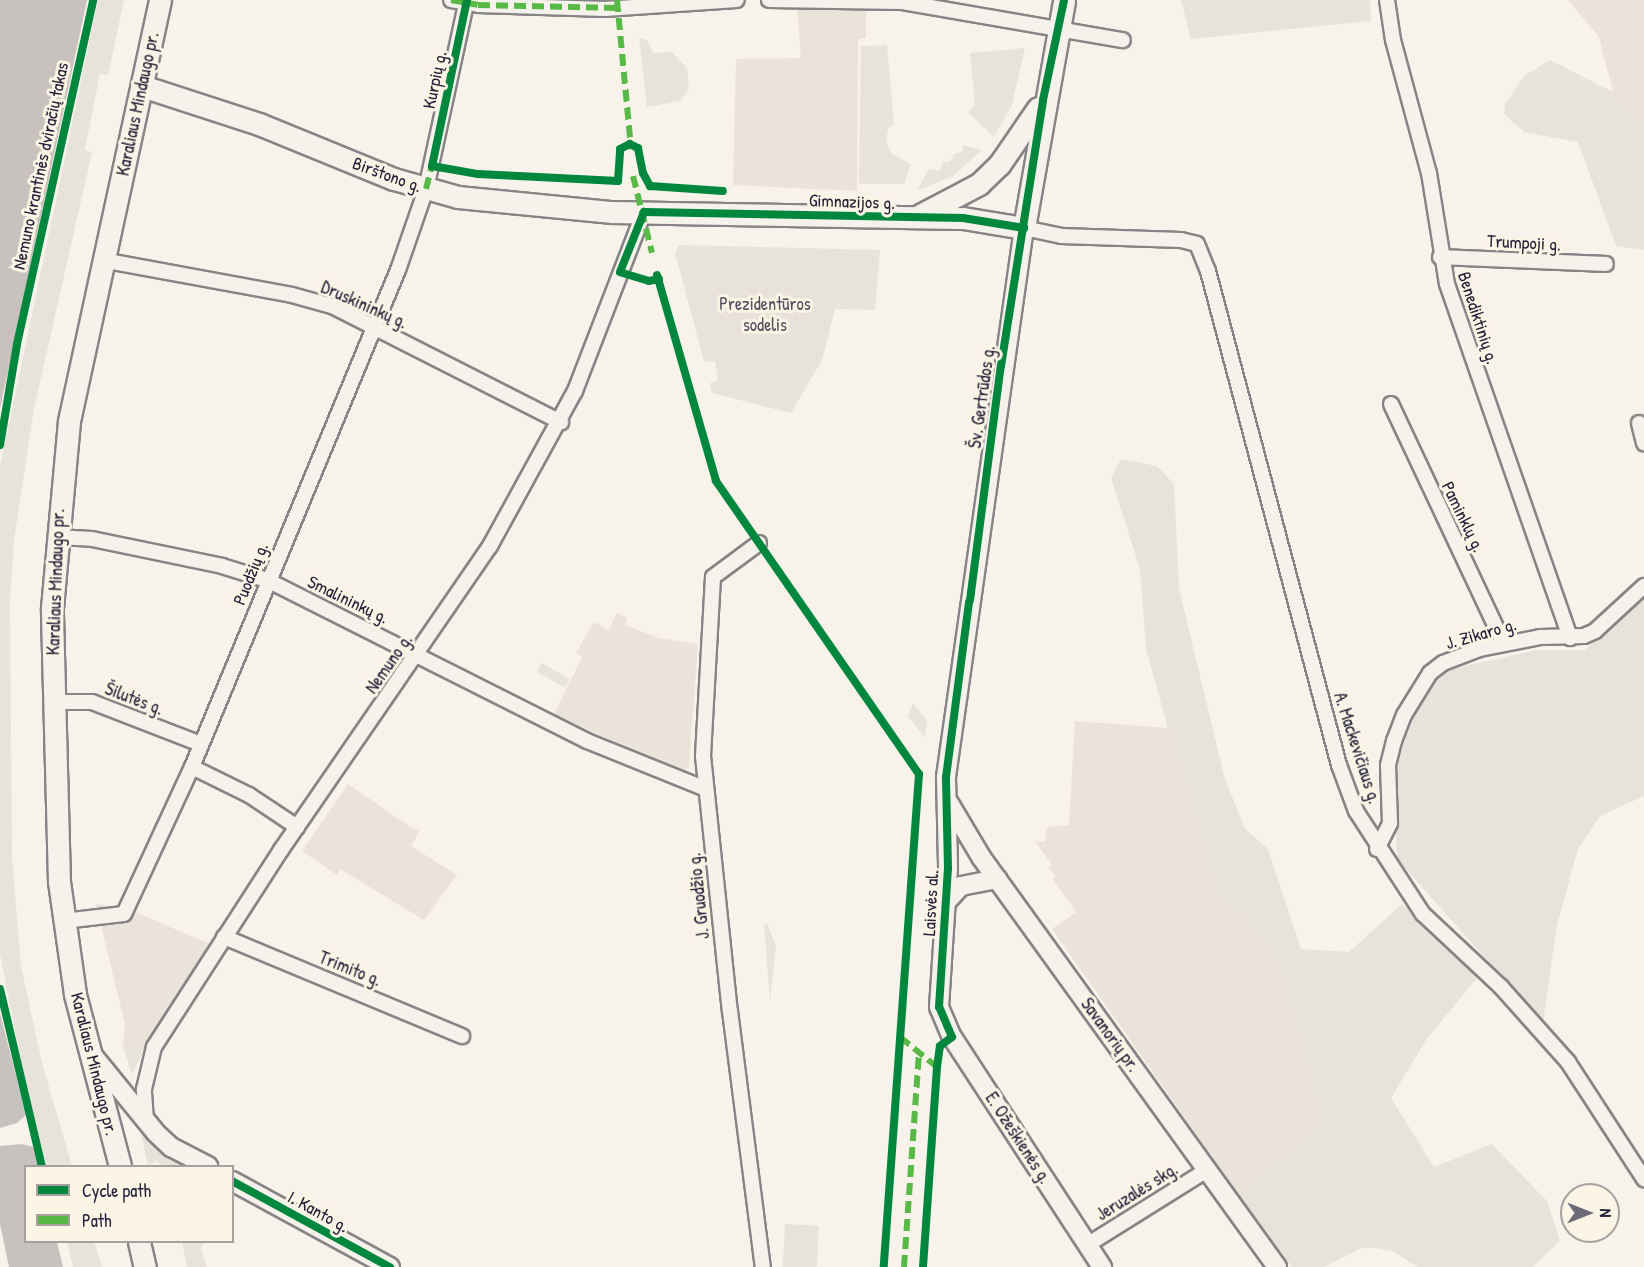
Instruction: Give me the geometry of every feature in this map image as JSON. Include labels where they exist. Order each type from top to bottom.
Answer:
[{"type":"main road","name":"Karaliaus Mindaugo pr.","points":[[119,1165],[75,994],[64,921],[55,826],[52,702],[56,537],[65,444],[102,260],[160,0]]},
{"type":"main road","name":"Šv. Gertrūdos g.","points":[[948,801],[946,777],[1024,228],[1044,100],[1064,0]]},
{"type":"main road","name":"Birštono g.","points":[[142,86],[201,103],[426,189],[518,204],[644,212]]},
{"type":"main road","points":[[912,219],[979,184],[999,165],[1044,100]]},
{"type":"main road","name":"Gimnazijos g.","points":[[644,212],[973,219],[1024,228]]},
{"type":"main road","name":"Savanorių pr.","points":[[948,801],[997,879],[1277,1267]]},
{"type":"main road","name":"Laisvės al.","points":[[939,1007],[946,902],[948,801]]},
{"type":"main road","points":[[946,902],[961,886],[997,879]]},
{"type":"main road","name":"E. Ožeškienės g.","points":[[939,1007],[952,1037],[1102,1267]]},
{"type":"main road","points":[[89,1050],[146,1121],[171,1147],[204,1165]]},
{"type":"main road","name":"I. Kanto g.","points":[[234,1181],[390,1267]]},
{"type":"main road","points":[[139,1243],[145,1267]]},
{"type":"street","points":[[451,0],[618,8],[737,0]]},
{"type":"street","points":[[769,0],[902,2],[1059,26],[1123,40]]},
{"type":"street","name":"Benediktinių g.","points":[[1387,0],[1393,40],[1429,173],[1440,257],[1570,638]]},
{"type":"street","name":"Kurpių g.","points":[[426,189],[467,2]]},
{"type":"street","name":"Puodžių g.","points":[[64,921],[124,914],[192,767],[267,580],[375,327],[426,189]]},
{"type":"street","name":"Nemuno g.","points":[[146,1121],[144,1089],[154,1047],[297,827],[469,581],[561,422],[644,212]]},
{"type":"street","name":"Gimnazijos g.","points":[[1024,228],[1061,236],[1182,240],[1197,244]]},
{"type":"street","name":"A. Mackevičiaus g.","points":[[1197,244],[1211,281],[1340,765],[1356,811],[1377,849],[1423,915],[1474,960],[1553,1043],[1644,1179]]},
{"type":"street","name":"Trumpoji g.","points":[[1440,257],[1606,264]]},
{"type":"street","name":"Druskininkų g.","points":[[102,260],[292,295],[332,306],[561,422]]},
{"type":"street","name":"Paminklų g.","points":[[1391,404],[1504,644]]},
{"type":"street","points":[[1639,423],[1644,443]]},
{"type":"street","name":"Smalininkų g.","points":[[56,537],[92,539],[222,566],[267,580],[587,741],[706,789]]},
{"type":"street","name":"J. Gruodžio g.","points":[[759,543],[712,577],[704,707],[706,789],[763,1267]]},
{"type":"street","name":"J. Zikaro g.","points":[[1377,849],[1390,823],[1388,765],[1394,741],[1418,689],[1443,663],[1504,644],[1540,638],[1570,638],[1595,632],[1644,586]]},
{"type":"street","name":"Šilutės g.","points":[[52,702],[92,702],[201,744]]},
{"type":"street","points":[[192,767],[249,795],[297,827]]},
{"type":"street","name":"Trimito g.","points":[[224,937],[462,1036]]},
{"type":"street","name":"Jeruzalės skg.","points":[[1088,1245],[1207,1170]]},
{"type":"shaded area","points":[[0,0],[87,0],[0,409]]},
{"type":"shaded area","points":[[1568,0],[1644,0],[1644,120],[1613,92],[1599,37]]},
{"type":"shaded area","points":[[797,6],[866,7],[866,38],[858,39],[857,191],[733,185],[736,59],[801,58]]},
{"type":"shaded area","points":[[617,613],[627,618],[625,625],[659,638],[698,644],[689,767],[681,772],[554,714],[582,657],[576,653],[594,622],[609,630]]},
{"type":"shaded area","points":[[1075,721],[1169,728],[1216,901],[1238,914],[1262,943],[1283,983],[1319,1123],[1237,1192],[1052,929],[1076,912],[1052,878],[1055,876],[1049,867],[1052,865],[1035,841],[1045,842],[1047,827],[1069,825]]},
{"type":"shaded area","points":[[348,784],[410,827],[420,830],[411,846],[457,875],[424,920],[340,869],[337,875],[302,851]]},
{"type":"shaded area","points":[[96,904],[128,909],[212,945],[156,1027],[132,1074],[123,1046],[125,1024]]},
{"type":"shaded area","points":[[0,1013],[39,1165],[24,1165],[24,1243],[57,1243],[63,1267],[9,1267],[0,1224]]},
{"type":"green space","points":[[98,0],[124,0],[108,75],[100,74],[85,150],[92,152],[34,409],[14,540],[10,600],[12,857],[21,966],[42,1063],[72,1165],[47,1165],[27,1091],[0,954],[0,467]]},
{"type":"green space","points":[[1181,0],[1370,0],[1371,21],[1191,39]]},
{"type":"green space","points":[[639,38],[647,40],[653,53],[672,52],[687,68],[689,89],[680,101],[647,107]]},
{"type":"green space","points":[[887,45],[894,124],[888,129],[886,141],[892,154],[911,164],[904,184],[859,184],[861,46]]},
{"type":"green space","points":[[1025,48],[1012,105],[994,137],[968,112],[975,106],[970,53]]},
{"type":"green space","points":[[1550,60],[1613,92],[1644,120],[1644,250],[1616,246],[1578,142],[1524,132],[1504,114],[1505,104],[1524,76]]},
{"type":"green space","points":[[963,145],[982,150],[953,176],[917,191],[929,169],[940,171],[943,162],[950,162],[954,154],[962,152]]},
{"type":"green space","name":"Prezidentūros sodelis","points":[[679,245],[880,250],[875,310],[835,309],[822,360],[791,413],[712,393],[710,383],[718,380],[715,362],[704,361],[675,253]]},
{"type":"green space","points":[[1121,459],[1157,466],[1174,484],[1179,588],[1224,776],[1245,829],[1268,849],[1301,949],[1349,952],[1402,904],[1477,978],[1426,1040],[1391,1098],[1434,1167],[1492,1144],[1547,1201],[1560,1241],[1532,1267],[1418,1267],[1392,1251],[1362,1248],[1324,1267],[1292,1267],[1237,1192],[1319,1123],[1283,983],[1262,943],[1238,914],[1216,901],[1146,649],[1140,569],[1111,478]]},
{"type":"green space","points":[[1644,597],[1644,796],[1600,816],[1578,849],[1557,925],[1543,1023],[1397,859],[1394,771],[1400,743],[1431,683],[1450,669],[1538,650],[1585,650]]},
{"type":"green space","points":[[542,663],[570,679],[565,688],[537,672]]},
{"type":"green space","points":[[913,703],[927,721],[925,738],[908,716]]},
{"type":"green space","points":[[764,924],[768,925],[776,946],[770,1002]]},
{"type":"green space","points":[[125,1034],[130,1043],[145,1045],[132,1074],[123,1046]]},
{"type":"green space","points":[[140,1129],[155,1147],[187,1165],[162,1165],[156,1161],[148,1165]]},
{"type":"green space","points":[[785,1224],[819,1226],[817,1267],[783,1267]]},
{"type":"green space","points":[[67,1243],[94,1243],[102,1267],[73,1267]]},
{"type":"green space","points":[[182,1243],[203,1243],[201,1249],[207,1267],[187,1267]]},
{"type":"pier","points":[[28,1113],[37,1148],[22,1144],[0,1146],[0,1128],[17,1123]]},
{"type":"marked path","points":[[451,0],[478,5],[618,8]]},
{"type":"marked path","points":[[617,0],[631,149]]},
{"type":"marked path","points":[[426,189],[433,161]]},
{"type":"marked path","points":[[633,176],[652,253]]},
{"type":"marked path","points":[[900,1037],[937,1067]]},
{"type":"marked path","points":[[904,1267],[919,1054]]},
{"type":"cycle path","name":"Nemuno krantinės dviračių takas","points":[[0,445],[17,344],[93,0]]},
{"type":"cycle path","points":[[467,0],[432,166],[478,174],[618,181],[620,149],[630,144],[638,148],[643,173],[650,186],[723,191]]},
{"type":"cycle path","points":[[970,600],[1001,366],[1043,100],[1064,0]]},
{"type":"cycle path","points":[[659,279],[649,281],[620,272],[644,212],[963,218],[1024,228]]},
{"type":"cycle path","points":[[657,275],[716,481],[919,774],[884,1267]]},
{"type":"cycle path","points":[[923,1267],[937,1067],[940,1046],[952,1037],[939,1007],[948,868],[946,777],[969,603]]},
{"type":"cycle path","points":[[0,989],[42,1165]]},
{"type":"cycle path","points":[[234,1182],[390,1267]]}]
